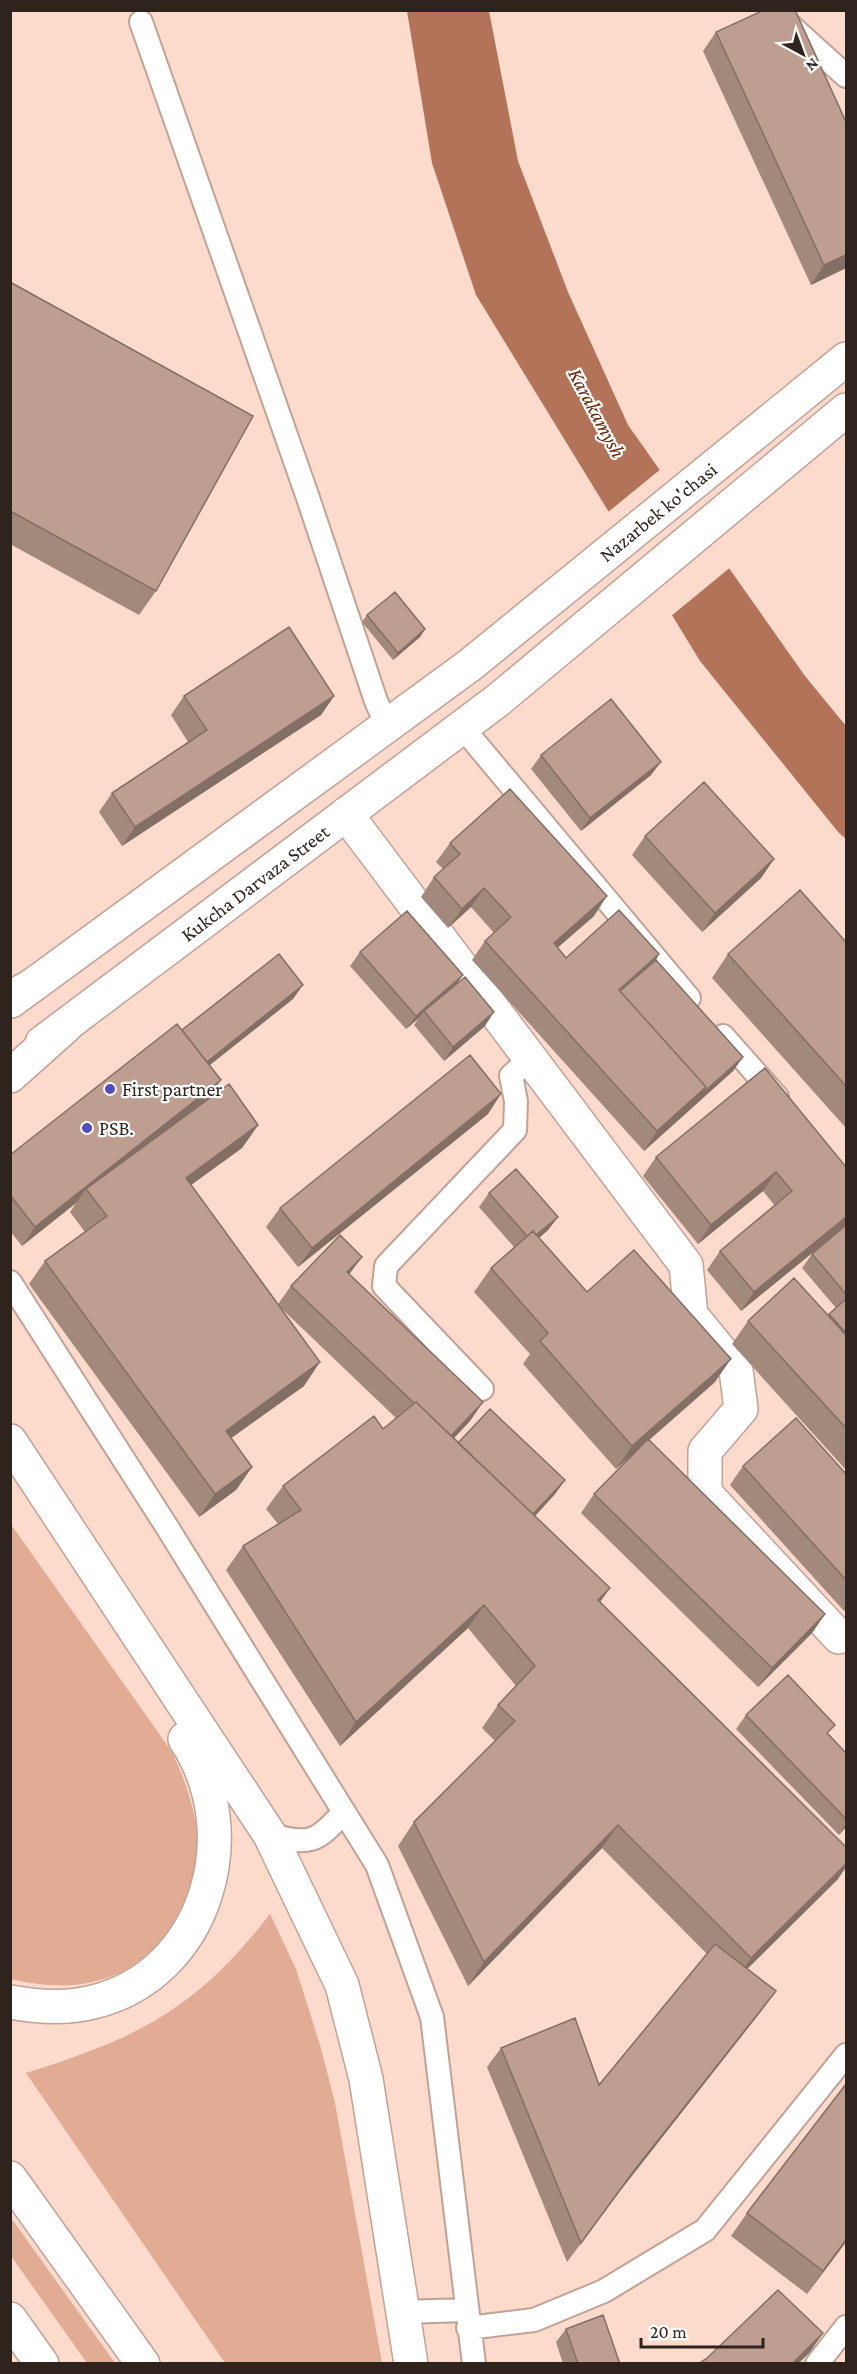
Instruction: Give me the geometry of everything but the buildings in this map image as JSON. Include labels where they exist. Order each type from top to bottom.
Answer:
[{"type":"main road","name":"Nazarbek ko'chasi","points":[[387,726],[470,665],[838,367]]},
{"type":"main road","name":"Kukcha Darvaza Street","points":[[10,1065],[66,1026],[498,700],[846,410]]},
{"type":"main road","points":[[18,995],[387,726]]},
{"type":"main road","points":[[346,814],[686,1265],[691,1315],[736,1371],[741,1410],[705,1451],[705,1493],[839,1636]]},
{"type":"main road","points":[[10,1076],[66,1026]]},
{"type":"main road","points":[[10,1441],[270,1835],[342,1985],[366,2079],[411,2364]]},
{"type":"main road","points":[[10,1479],[199,1760],[210,1791],[216,1846],[204,1902],[190,1928],[171,1954],[147,1977],[93,2002],[42,2006],[10,2002]]},
{"type":"main road","points":[[10,2178],[143,2364]]},
{"type":"main road","points":[[10,2319],[42,2364]]},
{"type":"lane","points":[[773,10],[846,76]]},
{"type":"lane","points":[[141,22],[307,495],[376,701],[387,726]]},
{"type":"lane","points":[[462,727],[707,1018],[794,1115]]},
{"type":"lane","points":[[482,1389],[384,1286],[386,1266],[515,1130],[516,1101],[511,1076],[531,1057]]},
{"type":"lane","points":[[10,1282],[167,1527],[377,1865],[432,2017],[474,2364]]},
{"type":"lane","points":[[270,1835],[301,1843],[326,1832],[344,1812]]},
{"type":"lane","points":[[403,2312],[467,2319],[534,2320],[604,2291],[705,2230],[846,2055]]},
{"type":"lane","points":[[817,2364],[846,2327]]},
{"type":"shaded area","points":[[10,1523],[172,1752],[188,1793],[196,1824],[196,1855],[190,1883],[180,1910],[166,1934],[130,1967],[109,1977],[87,1983],[63,1986],[11,1979]]},
{"type":"shaded area","points":[[270,1914],[296,1969],[320,2045],[335,2103],[382,2363],[225,2363],[26,2073],[101,2047],[163,2016],[217,1974]]},
{"type":"shaded area","points":[[11,2218],[115,2363],[87,2363],[11,2256]]},
{"type":"water","name":"Karakamysh","points":[[407,11],[489,11],[518,161],[568,292],[628,425],[805,676],[846,726],[846,839],[700,661],[476,295],[432,163]]},
{"type":"pier","points":[[662,468],[732,566],[670,617],[607,513]]},
{"type":"place","name":"First partner","points":[[110,1089]]},
{"type":"place","name":"PSB.","points":[[87,1128]]}]
